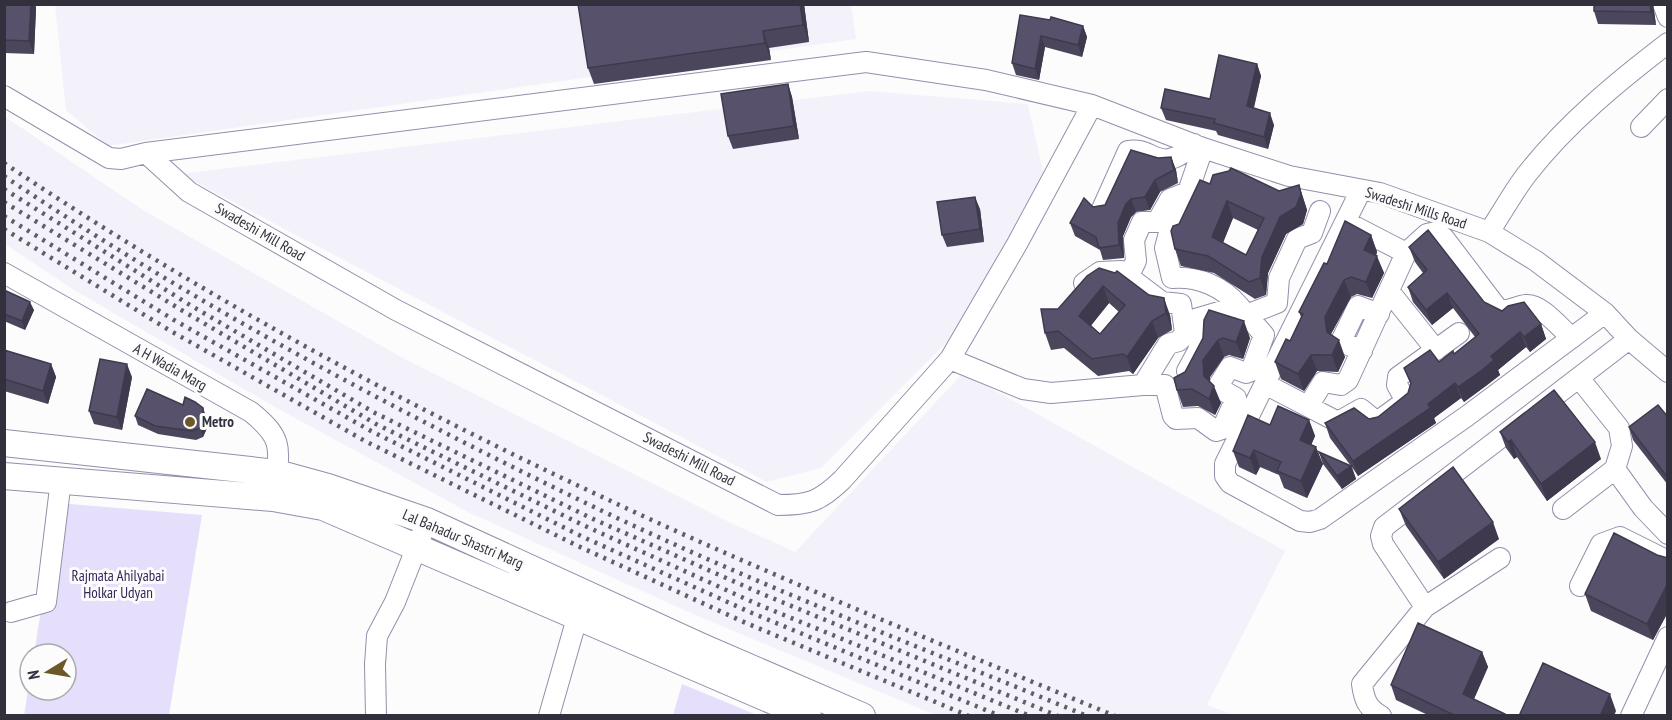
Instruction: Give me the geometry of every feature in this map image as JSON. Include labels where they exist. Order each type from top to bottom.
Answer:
[{"type":"main road","name":"Lal Bahadur Shastri Marg","points":[[4,443],[277,473],[416,547],[577,618],[804,706],[862,716]]},
{"type":"main road","name":"Lal Bahadur Shastri Marg","points":[[4,476],[273,498],[325,497],[427,520],[804,706]]},
{"type":"street","points":[[1663,4],[1668,16]]},
{"type":"street","points":[[1489,232],[1526,175],[1553,145],[1615,84],[1668,43]]},
{"type":"street","name":"Swadeshi Mills Road","points":[[4,96],[109,158],[121,159],[146,153],[866,62],[986,80],[1092,105],[1198,146],[1289,176],[1380,193],[1489,232],[1536,261],[1605,313],[1629,339],[1668,372]]},
{"type":"street","points":[[1641,127],[1668,99]]},
{"type":"street","name":"Swadeshi Mill Road","points":[[146,153],[189,192],[396,310],[778,505],[805,505],[825,496],[950,359],[1017,244],[1092,105]]},
{"type":"street","points":[[950,359],[1023,389],[1051,393],[1181,383],[1198,348],[1188,315],[1172,278],[1165,248],[1165,223],[1170,199],[1188,192],[1198,146]]},
{"type":"street","points":[[1102,208],[1128,151],[1133,150],[1159,159],[1182,156],[1198,146]]},
{"type":"street","points":[[1361,190],[1225,464],[1225,476],[1230,483],[1300,521],[1310,522],[1320,519],[1457,423],[1605,313]]},
{"type":"street","points":[[1072,298],[1086,281],[1100,272],[1121,271],[1162,302],[1188,315],[1274,306],[1277,303],[1279,278],[1295,242],[1299,237],[1312,233],[1320,211]]},
{"type":"street","points":[[1345,221],[1406,253]]},
{"type":"street","points":[[1129,275],[1136,261],[1134,240],[1142,222],[1165,223]]},
{"type":"street","points":[[1309,405],[1323,382],[1341,385],[1348,380],[1406,253],[1427,234],[1436,232],[1444,238],[1498,309],[1503,311],[1528,305],[1536,306],[1572,338]]},
{"type":"street","name":"A H Wadia Marg","points":[[4,273],[250,412],[275,434],[278,445],[273,498]]},
{"type":"street","points":[[1165,385],[1173,416],[1176,419],[1198,418],[1212,429],[1219,431],[1236,399],[1220,387],[1224,376],[1230,367],[1246,373],[1251,371],[1264,339],[1264,335],[1224,291],[1198,279],[1172,278]]},
{"type":"street","points":[[1389,291],[1436,350]]},
{"type":"street","points":[[1143,385],[1168,344],[1183,338],[1188,315]]},
{"type":"street","points":[[1265,384],[1338,422],[1361,409],[1373,421],[1381,420],[1405,399],[1396,385],[1398,377],[1459,333]]},
{"type":"street","points":[[1425,607],[1383,544],[1380,536],[1384,527],[1629,339]]},
{"type":"street","points":[[1563,508],[1615,469],[1622,446],[1619,428],[1579,378]]},
{"type":"street","points":[[1615,469],[1643,508],[1668,534]]},
{"type":"street","points":[[11,612],[46,602],[61,480]]},
{"type":"street","points":[[376,716],[375,664],[378,636],[395,602],[427,520]]},
{"type":"street","points":[[1580,586],[1601,544],[1620,537],[1668,561]]},
{"type":"street","points":[[1381,716],[1373,711],[1364,699],[1362,684],[1425,607],[1500,558]]},
{"type":"street","points":[[549,716],[577,618]]},
{"type":"street","points":[[1631,716],[1668,637]]},
{"type":"shaded area","points":[[851,4],[856,39],[108,146],[66,110],[55,5]]},
{"type":"shaded area","points":[[869,91],[1028,104],[1044,176],[958,331],[821,468],[767,482],[180,174]]},
{"type":"shaded area","points":[[4,116],[143,210],[401,357],[733,524],[795,552],[963,373],[1285,551],[1207,705],[1234,715],[935,715],[693,614],[470,513],[273,406],[74,290],[5,244]]},
{"type":"green space","name":"Rajmata Ahilyabai Holkar Udyan","points":[[58,503],[202,515],[169,715],[24,716],[26,702],[78,702],[78,642],[36,642]]},
{"type":"green space","points":[[682,684],[757,715],[673,715]]},
{"type":"building","points":[[4,4],[31,4],[29,41],[4,40]]},
{"type":"building","points":[[578,4],[800,4],[803,25],[763,31],[765,43],[588,68]]},
{"type":"building","points":[[1594,4],[1650,4],[1651,12],[1594,11]]},
{"type":"building","points":[[1020,15],[1050,20],[1051,17],[1083,26],[1078,45],[1041,36],[1035,69],[1012,63]]},
{"type":"building","points":[[1219,55],[1257,64],[1247,106],[1270,113],[1264,137],[1214,123],[1215,119],[1161,108],[1165,89],[1210,99]]},
{"type":"building","points":[[788,84],[794,126],[728,136],[721,94]]},
{"type":"building","points":[[1131,150],[1158,158],[1171,157],[1174,170],[1155,180],[1145,197],[1131,199],[1126,204],[1118,223],[1119,245],[1099,248],[1096,237],[1070,223],[1084,198],[1093,207],[1105,205]]},
{"type":"building","points":[[1231,168],[1279,191],[1299,185],[1301,194],[1296,207],[1280,217],[1262,257],[1260,278],[1249,282],[1208,256],[1175,249],[1171,231],[1173,226],[1179,224],[1200,180],[1210,184],[1213,175],[1229,171]],"holes":[[[1227,201],[1264,218],[1246,255],[1212,237]]]},
{"type":"building","points":[[975,197],[980,229],[942,235],[937,202]]},
{"type":"building","points":[[1345,221],[1371,235],[1364,250],[1377,256],[1366,282],[1351,277],[1344,280],[1325,317],[1327,332],[1339,340],[1332,355],[1311,355],[1298,374],[1275,362],[1286,339],[1290,341],[1303,314],[1299,312],[1324,263],[1327,264]]},
{"type":"building","points":[[1428,230],[1484,302],[1502,311],[1508,306],[1524,302],[1541,324],[1524,337],[1520,332],[1491,356],[1494,360],[1481,371],[1458,387],[1455,383],[1428,404],[1430,408],[1353,461],[1325,423],[1354,408],[1369,419],[1378,417],[1408,393],[1411,383],[1404,368],[1430,350],[1439,362],[1453,351],[1454,354],[1479,334],[1447,293],[1426,310],[1408,287],[1427,270],[1409,247]]},
{"type":"building","points":[[1099,268],[1115,273],[1117,271],[1149,295],[1164,298],[1166,313],[1152,321],[1127,357],[1123,354],[1092,359],[1058,331],[1045,333],[1041,309],[1058,309],[1087,276]],"holes":[[[1103,286],[1125,305],[1100,334],[1079,316]]]},
{"type":"building","points":[[4,290],[30,302],[22,321],[4,314]]},
{"type":"building","points":[[1209,310],[1244,321],[1236,342],[1223,338],[1218,340],[1203,360],[1204,376],[1214,386],[1209,399],[1192,389],[1177,390],[1174,378],[1185,372],[1203,338],[1204,320]]},
{"type":"building","points":[[4,350],[51,364],[43,391],[4,379]]},
{"type":"building","points":[[100,359],[127,364],[117,417],[89,411]]},
{"type":"building","points":[[147,389],[183,405],[185,397],[195,402],[203,408],[204,420],[200,428],[192,431],[155,426],[135,416]]},
{"type":"building","points":[[1554,390],[1595,442],[1541,484],[1511,440],[1508,442],[1500,432]]},
{"type":"building","points":[[1658,405],[1668,417],[1668,478],[1629,427]]},
{"type":"building","points":[[1278,406],[1309,420],[1300,440],[1316,447],[1301,481],[1277,471],[1281,462],[1254,450],[1250,458],[1233,451],[1248,415],[1270,425]]},
{"type":"building","points":[[1319,452],[1351,466],[1337,476]]},
{"type":"building","points":[[1453,467],[1493,522],[1438,562],[1399,509]]},
{"type":"building","points":[[1614,533],[1657,555],[1668,558],[1668,583],[1647,624],[1585,594]]},
{"type":"building","points":[[1418,623],[1482,652],[1463,694],[1505,716],[1456,716],[1391,685]]},
{"type":"building","points":[[1543,663],[1610,694],[1600,716],[1519,716]]},
{"type":"railway","points":[[4,163],[75,210],[221,299],[370,381],[521,458],[726,553],[1115,716]]},
{"type":"railway","points":[[4,176],[147,267],[293,352],[518,470],[715,563],[1087,716]]},
{"type":"railway","points":[[4,189],[190,305],[375,413],[591,518],[760,593],[1058,716]]},
{"type":"railway","points":[[4,202],[183,311],[376,424],[583,525],[757,604],[1030,716]]},
{"type":"railway","points":[[4,216],[174,320],[371,431],[583,537],[752,613],[1000,716]]},
{"type":"railway","points":[[4,229],[169,330],[365,441],[578,546],[746,623],[969,716]]},
{"type":"place","name":"Metro","points":[[190,422]]}]
